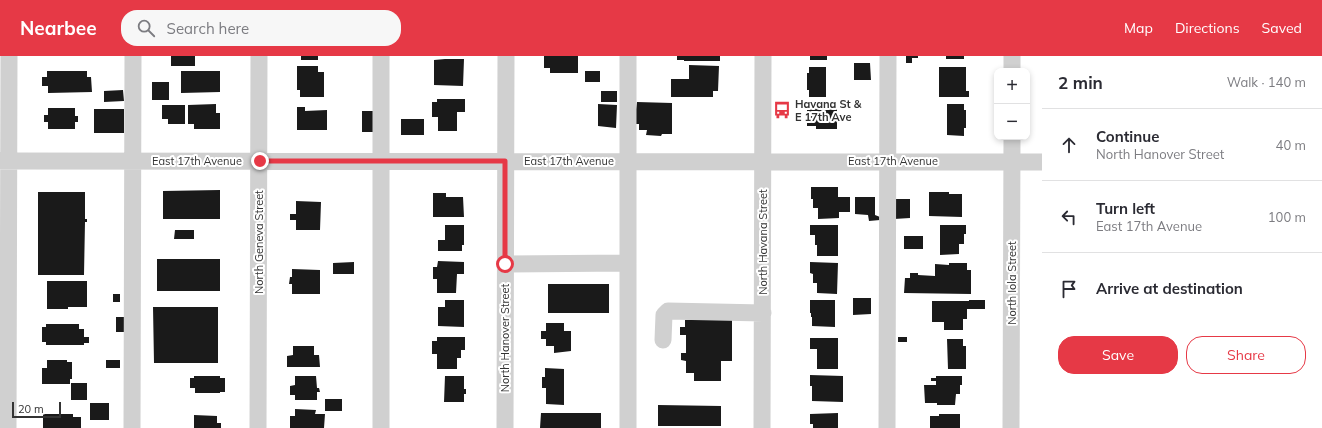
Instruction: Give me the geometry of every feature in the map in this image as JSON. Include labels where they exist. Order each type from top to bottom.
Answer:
[{"type":"street","points":[[8,428],[4,161],[9,56]]},
{"type":"street","points":[[132,428],[133,56]]},
{"type":"street","name":"North Geneva Street","points":[[258,428],[260,161],[259,56]]},
{"type":"street","points":[[381,56],[381,428]]},
{"type":"street","name":"North Hanover Street","points":[[505,428],[506,56]]},
{"type":"street","points":[[628,56],[628,428]]},
{"type":"street","name":"North Havana Street","points":[[762,428],[763,56]]},
{"type":"street","points":[[887,428],[888,56]]},
{"type":"street","points":[[1012,56],[1012,68]]},
{"type":"street","name":"North Iola Street","points":[[1011,428],[1012,140]]},
{"type":"street","name":"East 17th Avenue","points":[[4,161],[1042,162]]},
{"type":"street","points":[[505,264],[628,263]]},
{"type":"street","points":[[663,340],[664,315],[668,311],[763,313]]},
{"type":"building","points":[[171,56],[195,56],[195,66],[171,66]]},
{"type":"building","points":[[301,56],[318,56],[318,60],[301,60]]},
{"type":"building","points":[[544,56],[578,56],[578,73],[550,73],[550,68],[544,68]]},
{"type":"building","points":[[677,56],[720,56],[720,61],[684,61],[677,60]]},
{"type":"building","points":[[810,56],[827,56],[827,60],[810,60]]},
{"type":"building","points":[[906,56],[918,56],[918,58],[912,58],[912,63],[906,63]]},
{"type":"building","points":[[946,56],[964,56],[964,59],[946,59]]},
{"type":"building","points":[[464,59],[463,86],[434,85],[434,60]]},
{"type":"building","points":[[854,63],[870,63],[871,80],[854,80]]},
{"type":"building","points":[[689,65],[719,66],[718,91],[713,91],[713,97],[671,97],[671,79],[689,79]]},
{"type":"building","points":[[297,66],[318,66],[318,72],[324,72],[324,97],[300,97],[300,90],[297,90]]},
{"type":"building","points":[[809,67],[826,67],[826,97],[809,97],[809,90],[807,90],[807,73],[809,73]]},
{"type":"building","points":[[939,67],[966,67],[966,91],[969,91],[969,97],[939,97]]},
{"type":"building","points":[[47,71],[87,71],[87,77],[91,77],[92,92],[48,93],[48,86],[42,86],[42,77],[47,77]]},
{"type":"building","points":[[181,71],[220,71],[220,92],[181,93]]},
{"type":"building","points":[[585,71],[600,71],[600,82],[585,82]]},
{"type":"building","points":[[152,82],[169,82],[169,100],[152,100]]},
{"type":"building","points":[[123,90],[124,101],[104,102],[104,91]]},
{"type":"building","points":[[601,91],[617,91],[617,102],[601,102]]},
{"type":"building","points":[[437,99],[465,99],[465,112],[457,112],[457,131],[438,131],[438,117],[432,117],[432,102],[437,102]]},
{"type":"building","points":[[637,102],[672,103],[672,134],[662,134],[661,136],[646,135],[647,130],[639,130],[639,124],[634,124]]},
{"type":"building","points":[[216,104],[216,113],[220,113],[220,129],[194,129],[194,124],[188,124],[188,105]]},
{"type":"building","points":[[598,104],[617,105],[616,128],[598,126]]},
{"type":"building","points":[[947,104],[964,104],[964,110],[966,110],[966,128],[964,128],[964,136],[947,135]]},
{"type":"building","points":[[162,105],[185,105],[185,124],[168,124],[168,119],[162,119]]},
{"type":"building","points":[[828,105],[832,105],[832,108],[837,108],[837,129],[816,129],[816,126],[807,126],[807,108],[828,108]]},
{"type":"building","points":[[297,107],[305,107],[305,111],[327,110],[327,130],[297,130]]},
{"type":"building","points":[[48,108],[75,108],[75,116],[78,116],[78,122],[75,122],[75,129],[48,129],[48,122],[44,122],[44,115],[48,115]]},
{"type":"building","points":[[94,109],[124,109],[124,133],[94,133]]},
{"type":"building","points":[[362,111],[374,111],[374,132],[362,132]]},
{"type":"building","points":[[401,119],[424,119],[424,135],[401,135]]},
{"type":"building","points":[[811,187],[838,187],[838,197],[850,197],[850,212],[839,212],[839,218],[818,219],[818,208],[813,208],[813,199],[811,199]]},
{"type":"building","points":[[220,190],[220,219],[163,219],[163,191]]},
{"type":"building","points":[[38,192],[85,192],[85,219],[87,219],[87,222],[85,222],[84,275],[38,275]]},
{"type":"building","points":[[929,192],[949,192],[949,194],[962,194],[962,217],[929,216]]},
{"type":"building","points":[[433,193],[446,193],[446,197],[463,197],[464,217],[433,217]]},
{"type":"building","points":[[855,197],[875,197],[875,215],[880,217],[880,220],[869,221],[868,215],[855,214]]},
{"type":"building","points":[[893,199],[910,199],[910,218],[894,219]]},
{"type":"building","points":[[296,201],[321,202],[320,230],[296,230],[296,220],[290,220],[290,214],[296,214]]},
{"type":"building","points":[[445,225],[464,225],[464,245],[462,245],[462,251],[438,251],[438,240],[445,240]]},
{"type":"building","points":[[810,225],[838,225],[838,256],[817,256],[815,235],[810,235]]},
{"type":"building","points":[[940,225],[966,225],[964,244],[959,244],[959,254],[940,255]]},
{"type":"building","points":[[175,230],[194,230],[194,239],[174,239]]},
{"type":"building","points":[[904,236],[923,236],[923,249],[904,249]]},
{"type":"building","points":[[157,259],[220,259],[220,291],[157,291]]},
{"type":"building","points":[[438,261],[464,262],[464,274],[457,274],[456,293],[437,293],[437,279],[433,279],[433,267],[437,267]]},
{"type":"building","points":[[354,262],[354,274],[333,274],[333,263]]},
{"type":"building","points":[[810,262],[838,263],[837,294],[817,293],[817,283],[813,283],[813,274],[810,273]]},
{"type":"building","points":[[949,263],[967,263],[967,270],[971,270],[971,294],[904,293],[905,278],[910,278],[910,273],[935,276],[935,264],[949,265]]},
{"type":"building","points":[[292,269],[320,270],[320,294],[292,294],[292,284],[289,284],[290,277],[292,277]]},
{"type":"building","points":[[47,281],[87,281],[87,307],[47,309]]},
{"type":"building","points":[[548,284],[609,284],[609,313],[548,313]]},
{"type":"building","points":[[113,294],[120,294],[120,302],[113,302]]},
{"type":"building","points":[[853,298],[871,298],[871,314],[853,315]]},
{"type":"building","points":[[445,300],[464,300],[464,327],[438,326],[438,307],[445,307]]},
{"type":"building","points":[[810,300],[835,300],[835,327],[812,326]]},
{"type":"building","points":[[985,300],[985,309],[967,309],[967,319],[963,319],[963,330],[944,330],[944,322],[932,322],[932,301]]},
{"type":"building","points":[[153,307],[218,307],[218,363],[154,363]]},
{"type":"building","points":[[710,316],[732,320],[732,361],[721,361],[721,381],[694,381],[694,373],[686,373],[686,361],[681,360],[681,353],[686,353],[686,335],[680,335],[680,327],[685,327],[685,320],[710,320]]},
{"type":"building","points":[[116,317],[125,317],[125,332],[116,332]]},
{"type":"building","points":[[546,323],[564,323],[564,331],[571,331],[571,351],[554,353],[554,346],[546,346],[546,339],[541,339],[541,331],[546,331]]},
{"type":"building","points":[[46,324],[79,324],[79,329],[84,329],[84,337],[89,337],[89,343],[84,343],[84,345],[46,345],[46,342],[42,342],[42,327],[46,327]]},
{"type":"building","points":[[437,337],[465,337],[465,350],[461,350],[461,358],[457,358],[457,369],[437,369],[437,354],[432,354],[432,341],[437,341]]},
{"type":"building","points":[[898,337],[907,337],[907,342],[898,342]]},
{"type":"building","points":[[810,338],[838,338],[838,369],[817,369],[817,349],[810,349]]},
{"type":"building","points":[[947,339],[963,339],[963,346],[966,346],[966,369],[948,369]]},
{"type":"building","points":[[293,346],[314,346],[314,355],[319,355],[320,367],[287,367],[287,356],[293,355]]},
{"type":"building","points":[[47,360],[67,360],[67,362],[72,362],[72,379],[70,379],[70,384],[42,384],[42,368],[47,368]]},
{"type":"building","points":[[106,360],[120,360],[120,368],[106,368]]},
{"type":"building","points":[[545,368],[564,369],[564,405],[546,404],[546,388],[542,388],[542,377],[545,377]]},
{"type":"building","points":[[810,375],[843,376],[843,402],[812,401]]},
{"type":"building","points":[[194,376],[220,376],[220,378],[225,378],[225,392],[195,393],[195,388],[190,388],[190,378],[194,378]]},
{"type":"building","points":[[295,376],[316,376],[317,388],[319,388],[320,392],[317,392],[317,400],[295,400],[295,395],[290,395],[290,386],[295,385]]},
{"type":"building","points":[[445,376],[464,376],[464,389],[466,389],[466,394],[464,394],[464,402],[444,402]]},
{"type":"building","points":[[936,376],[962,376],[960,394],[956,394],[955,405],[925,403],[924,385],[936,385],[936,381],[931,381],[931,378],[936,378]]},
{"type":"building","points":[[71,383],[87,383],[87,400],[71,400]]},
{"type":"building","points":[[325,399],[342,399],[342,411],[325,411]]},
{"type":"building","points":[[90,403],[109,403],[109,420],[90,420]]},
{"type":"building","points":[[658,405],[721,406],[721,426],[658,426]]},
{"type":"building","points":[[295,409],[316,410],[315,414],[325,414],[324,428],[290,428],[290,416],[295,416]]},
{"type":"building","points":[[541,413],[601,413],[601,428],[540,428]]},
{"type":"building","points":[[838,413],[838,428],[813,428],[813,424],[810,424],[810,414]]},
{"type":"building","points":[[43,414],[73,414],[73,417],[81,417],[81,428],[43,428]]},
{"type":"building","points":[[939,414],[960,414],[960,428],[930,428],[930,416],[939,416]]},
{"type":"building","points":[[194,415],[217,416],[217,423],[221,423],[221,428],[194,428]]},
{"type":"place","name":"Havana St & E 17th Ave","points":[[782,110]]},
{"type":"route","points":[[260,161],[505,161],[505,264]]}]
